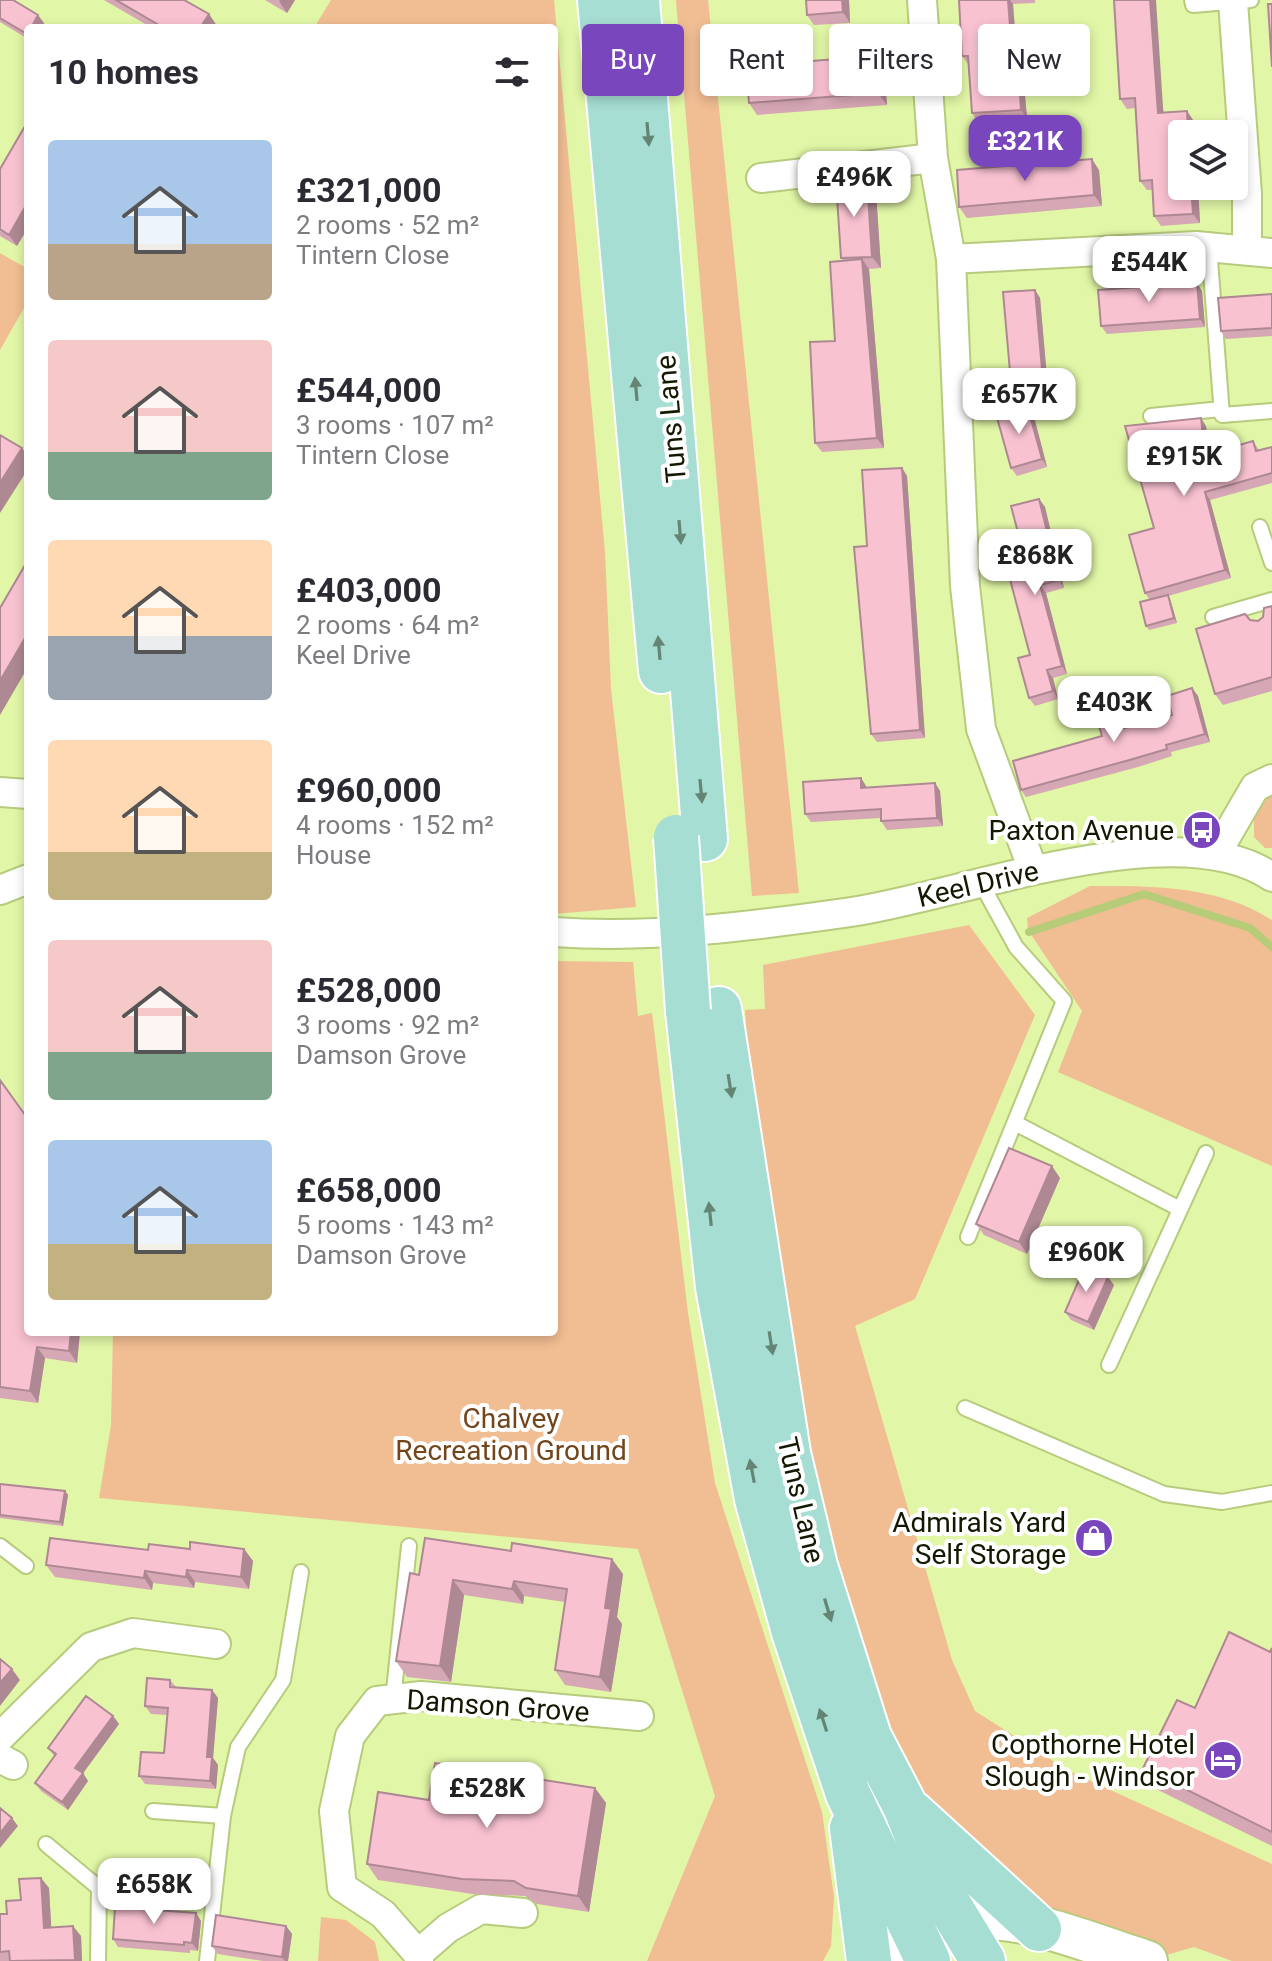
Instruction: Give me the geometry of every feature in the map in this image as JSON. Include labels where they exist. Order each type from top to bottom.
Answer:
[{"type":"main road","name":"Tuns Lane","points":[[600,0],[691,838]]},
{"type":"main road","name":"Tuns Lane","points":[[637,0],[691,838]]},
{"type":"main road","points":[[691,838],[704,1010]]},
{"type":"main road","name":"Tuns Lane","points":[[704,1010],[718,1287],[757,1499],[794,1632],[848,1794],[924,1946],[983,1961]]},
{"type":"main road","name":"Tuns Lane","points":[[704,1010],[788,1453],[815,1566],[869,1737],[905,1806],[935,1882],[924,1946]]},
{"type":"main road","points":[[848,1794],[869,1961]]},
{"type":"main road","points":[[905,1806],[1039,1929]]},
{"type":"street","points":[[922,0],[933,158],[951,259],[965,586],[981,729],[1033,870]]},
{"type":"street","points":[[951,259],[1209,247],[1260,250],[1247,194],[1242,1]]},
{"type":"street","points":[[761,178],[933,158]]},
{"type":"street","points":[[1216,854],[1255,787],[1272,779]]},
{"type":"street","points":[[0,792],[24,794]]},
{"type":"street","name":"Keel Drive","points":[[558,932],[601,935],[727,926],[853,912],[1117,854],[1216,854],[1259,868],[1272,877]]},
{"type":"street","points":[[0,890],[24,881]]},
{"type":"street","points":[[0,1737],[91,1647],[133,1633],[216,1645]]},
{"type":"street","name":"Damson Grove","points":[[419,1958],[383,1914],[342,1887],[334,1811],[350,1736],[377,1701],[421,1696],[639,1716]]},
{"type":"street","points":[[419,1958],[448,1928],[481,1909],[523,1913]]},
{"type":"street","points":[[924,1946],[1002,1919],[1147,1961]]},
{"type":"street","points":[[1039,1929],[1073,1961]]},
{"type":"lane","points":[[1192,0],[1193,5],[1242,1]]},
{"type":"lane","points":[[1209,247],[1222,415],[1272,411]]},
{"type":"lane","points":[[1151,416],[1221,409]]},
{"type":"lane","points":[[1260,527],[1272,563]]},
{"type":"lane","points":[[1213,617],[1272,600]]},
{"type":"lane","points":[[1256,606],[1263,623]]},
{"type":"lane","points":[[968,1237],[1064,1001],[1016,947],[982,885]]},
{"type":"lane","points":[[1015,1123],[1178,1208]]},
{"type":"lane","points":[[1109,1365],[1178,1208],[1206,1153]]},
{"type":"lane","points":[[965,1408],[1164,1494],[1222,1502],[1272,1493]]},
{"type":"lane","points":[[0,1546],[26,1566]]},
{"type":"lane","points":[[393,1700],[409,1546]]},
{"type":"lane","points":[[207,1961],[223,1816],[238,1747],[283,1680],[301,1572]]},
{"type":"lane","points":[[153,1811],[223,1816]]},
{"type":"lane","points":[[46,1844],[99,1888],[98,1961]]},
{"type":"green space","points":[[331,0],[554,0],[556,24],[316,24]]},
{"type":"green space","points":[[676,0],[708,0],[710,24],[700,24],[700,96],[718,96],[799,893],[752,896],[684,94],[684,24],[678,24]]},
{"type":"green space","points":[[558,43],[605,552],[611,689],[636,907],[558,914]]},
{"type":"green space","points":[[0,253],[24,267],[24,308],[0,350]]},
{"type":"green space","points":[[1272,792],[1272,848],[1265,848],[1254,837],[1254,817]]},
{"type":"green space","points":[[1090,886],[1137,886],[1207,894],[1251,908],[1272,920],[1272,1166],[1058,1072],[1082,1011],[1028,930],[1027,918]]},
{"type":"green space","points":[[969,925],[1035,1015],[915,1299],[855,1326],[952,1660],[975,1711],[1069,1771],[1272,1864],[1272,1961],[1232,1961],[1194,1947],[1156,1958],[1032,1911],[932,1820],[839,1624],[757,1190],[745,1010],[765,1009],[763,965]]},
{"type":"green space","name":"Chalvey Recreation Ground","points":[[558,961],[633,962],[638,1016],[652,1013],[688,1313],[715,1483],[822,1812],[834,1897],[831,1946],[823,1961],[647,1961],[715,1796],[638,1549],[99,1498],[111,1425],[113,1336],[558,1336]]},
{"type":"green space","points":[[321,1917],[346,1920],[375,1942],[379,1961],[318,1961]]},
{"type":"building","points":[[0,0],[13,0],[38,15],[33,24],[24,24],[24,32],[0,18]]},
{"type":"building","points":[[116,0],[184,0],[209,14],[203,24],[157,24]]},
{"type":"building","points":[[806,0],[842,0],[843,12],[807,15]]},
{"type":"building","points":[[959,0],[1008,0],[1010,24],[978,24],[978,96],[1020,96],[1021,110],[972,113],[968,56],[962,56]]},
{"type":"building","points":[[1114,0],[1150,0],[1158,113],[1187,111],[1187,120],[1168,120],[1168,200],[1192,200],[1193,214],[1154,216],[1152,180],[1140,181],[1135,98],[1120,99]]},
{"type":"building","points":[[1268,4],[1272,4],[1272,67]]},
{"type":"building","points":[[829,60],[829,96],[839,96],[749,103],[748,96],[813,96],[813,61]]},
{"type":"building","points":[[24,128],[24,209],[9,235],[0,229],[0,169]]},
{"type":"building","points":[[1092,159],[1094,195],[959,207],[957,170]]},
{"type":"building","points":[[867,180],[872,257],[841,258],[836,182]]},
{"type":"building","points":[[862,259],[877,438],[815,443],[810,342],[835,341],[830,262]]},
{"type":"building","points":[[1197,283],[1200,319],[1101,326],[1098,290]]},
{"type":"building","points":[[1035,290],[1043,381],[1011,383],[1003,292]]},
{"type":"building","points":[[1272,294],[1272,328],[1221,331],[1218,298]]},
{"type":"building","points":[[1027,405],[1042,459],[1011,468],[996,414]]},
{"type":"building","points":[[1201,418],[1205,455],[1253,441],[1256,451],[1272,447],[1272,473],[1205,492],[1225,570],[1145,593],[1129,535],[1154,528],[1125,426]]},
{"type":"building","points":[[0,435],[22,448],[0,483]]},
{"type":"building","points":[[902,468],[920,730],[871,734],[854,547],[867,546],[862,470]]},
{"type":"building","points":[[1039,499],[1059,580],[1040,585],[1062,666],[1047,670],[1053,691],[1029,698],[1018,658],[1030,655],[1007,568],[1026,563],[1011,506]]},
{"type":"building","points":[[24,567],[24,640],[0,681],[0,608]]},
{"type":"building","points":[[1168,595],[1174,618],[1146,626],[1140,602]]},
{"type":"building","points":[[1272,606],[1272,677],[1215,694],[1196,629],[1245,614],[1250,620],[1258,621],[1263,617],[1264,608]]},
{"type":"building","points":[[1192,688],[1205,734],[1166,745],[1167,749],[1021,790],[1013,761],[1102,736],[1098,723],[1121,717],[1124,728],[1172,715],[1167,696]]},
{"type":"building","points":[[861,778],[861,788],[935,783],[937,818],[881,821],[881,809],[805,814],[803,782]]},
{"type":"building","points":[[0,1080],[24,1113],[24,1336],[71,1336],[69,1351],[37,1347],[30,1391],[0,1387]]},
{"type":"building","points":[[1009,1148],[1052,1166],[1019,1242],[976,1224]]},
{"type":"building","points":[[1085,1266],[1108,1277],[1088,1322],[1065,1312]]},
{"type":"building","points":[[0,1484],[65,1491],[60,1522],[0,1515]]},
{"type":"building","points":[[50,1538],[148,1550],[149,1544],[190,1549],[190,1542],[244,1549],[241,1577],[187,1570],[186,1577],[145,1571],[144,1578],[46,1565]]},
{"type":"building","points":[[425,1538],[511,1551],[512,1543],[612,1559],[605,1608],[611,1609],[600,1677],[555,1670],[567,1589],[514,1581],[512,1589],[453,1580],[440,1666],[396,1661],[410,1573],[419,1575]]},
{"type":"building","name":"Copthorne Hotel Slough - Windsor","points":[[1229,1632],[1270,1652],[1272,1648],[1272,1832],[1143,1768],[1177,1700],[1195,1708]]},
{"type":"building","points":[[0,1659],[12,1669],[0,1683]]},
{"type":"building","points":[[147,1678],[170,1680],[170,1687],[212,1690],[207,1757],[212,1757],[210,1781],[139,1776],[141,1752],[164,1753],[168,1708],[145,1706]]},
{"type":"building","points":[[86,1696],[113,1716],[75,1768],[83,1773],[62,1802],[35,1783],[56,1754],[48,1748]]},
{"type":"building","points":[[435,1763],[595,1788],[578,1896],[526,1888],[514,1881],[462,1879],[367,1864],[378,1792],[429,1800]]},
{"type":"building","points":[[0,1808],[12,1818],[0,1833]]},
{"type":"building","points":[[41,1878],[44,1928],[73,1926],[75,1960],[10,1961],[9,1951],[0,1952],[0,1914],[7,1914],[6,1901],[21,1900],[19,1879]]},
{"type":"building","points":[[115,1907],[196,1913],[192,1943],[184,1942],[184,1945],[113,1939]]},
{"type":"building","points":[[216,1915],[286,1926],[282,1957],[212,1946]]},
{"type":"waterway","points":[[1029,932],[1144,894],[1250,928],[1272,947]]},
{"type":"place","name":"Paxton Avenue","points":[[1202,830]]},
{"type":"place","name":"Admirals Yard Self Storage","points":[[1094,1538]]},
{"type":"place","name":"Copthorne Hotel Slough - Windsor","points":[[1223,1760]]}]
